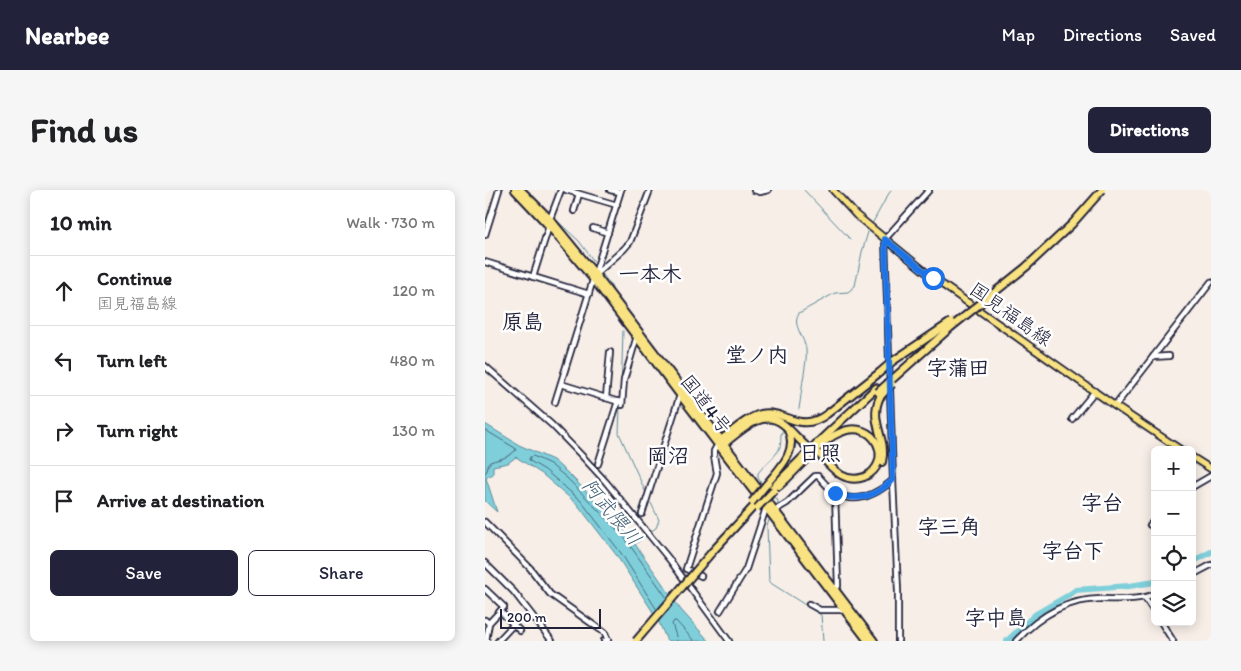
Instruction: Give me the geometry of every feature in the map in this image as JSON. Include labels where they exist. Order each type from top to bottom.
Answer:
[{"type":"highway","name":"国道4号","points":[[515,190],[550,222]]},
{"type":"highway","name":"国道4号","points":[[521,190],[595,277],[721,442],[868,641]]},
{"type":"highway","points":[[636,641],[714,553],[718,545],[822,438],[878,392],[951,325],[1045,246],[1068,224],[1098,190]]},
{"type":"highway","points":[[721,442],[747,420],[755,416],[768,414],[802,422],[819,420],[893,361],[951,325],[1026,267],[1051,245],[1102,190]]},
{"type":"highway","points":[[878,392],[886,390],[951,325]]},
{"type":"highway","name":"国道4号","points":[[638,333],[680,396],[721,442]]},
{"type":"highway","points":[[773,487],[787,479],[822,444],[844,431],[857,429],[870,434],[875,439],[879,451],[878,464],[873,471],[855,479],[847,478],[839,474],[818,456],[833,474],[843,480],[855,483],[862,482],[874,475],[880,467],[884,455],[876,415],[878,392]]},
{"type":"highway","points":[[721,442],[757,420],[769,418],[784,424],[807,445],[789,424],[779,416]]},
{"type":"highway","points":[[773,487],[791,448],[789,432],[784,424]]},
{"type":"highway","points":[[641,641],[755,505]]},
{"type":"highway","name":"国道4号","points":[[768,505],[775,510],[874,641]]},
{"type":"main road","name":"国見福島線","points":[[833,190],[855,215],[933,278],[1175,446]]},
{"type":"main road","points":[[1196,460],[1211,469]]},
{"type":"street","points":[[485,235],[499,190]]},
{"type":"street","points":[[533,277],[561,190]]},
{"type":"street","points":[[566,190],[617,205]]},
{"type":"street","points":[[555,402],[621,191],[610,190]]},
{"type":"street","points":[[595,277],[630,242],[650,190]]},
{"type":"street","points":[[754,190],[760,192],[768,190]]},
{"type":"street","points":[[899,641],[885,239],[929,190]]},
{"type":"street","points":[[574,212],[579,194]]},
{"type":"street","points":[[593,228],[608,233]]},
{"type":"street","points":[[485,262],[589,294]]},
{"type":"street","points":[[1115,406],[1211,282]]},
{"type":"street","points":[[598,464],[621,403],[624,380],[638,333]]},
{"type":"street","points":[[606,398],[610,352]]},
{"type":"street","points":[[1153,357],[1169,356]]},
{"type":"street","points":[[485,366],[552,425],[583,456],[647,532],[729,641]]},
{"type":"street","points":[[561,384],[621,403]]},
{"type":"street","points":[[1072,419],[1095,391]]},
{"type":"street","points":[[642,514],[680,396]]},
{"type":"street","points":[[701,576],[686,569],[717,473],[714,451],[721,442]]},
{"type":"street","points":[[775,510],[787,503],[815,476],[818,476],[835,493],[850,498],[866,497],[874,494],[882,490],[893,480]]},
{"type":"street","points":[[1196,485],[1211,476]]},
{"type":"street","points":[[834,589],[838,586],[835,493]]},
{"type":"street","points":[[720,611],[746,569],[768,505]]},
{"type":"street","points":[[485,522],[531,568],[550,594],[605,633],[608,640],[604,641]]},
{"type":"street","points":[[485,563],[514,592],[552,641]]},
{"type":"street","points":[[1196,574],[1211,565]]},
{"type":"street","points":[[485,589],[504,607],[487,621],[486,641]]},
{"type":"street","points":[[1016,641],[1037,621],[1068,604],[1091,599],[1145,598],[1151,596]]},
{"type":"street","points":[[1145,598],[1151,607]]},
{"type":"street","points":[[809,604],[821,610],[844,610]]},
{"type":"street","points":[[500,611],[520,630]]},
{"type":"street","points":[[498,641],[514,624]]},
{"type":"street","points":[[1164,626],[1173,641]]},
{"type":"water","points":[[485,424],[519,445],[553,460],[571,476],[628,534],[681,610],[709,641],[667,641],[658,620],[617,556],[577,504],[542,474],[516,457],[508,463],[493,466],[493,474],[486,478],[497,512],[485,501]]},
{"type":"waterway","points":[[804,190],[850,239]]},
{"type":"waterway","points":[[872,224],[891,190]]},
{"type":"waterway","points":[[553,217],[579,241],[596,264]]},
{"type":"waterway","points":[[799,409],[806,353],[805,345],[797,327],[797,318],[799,313],[835,293],[848,292],[855,286],[869,229]]},
{"type":"waterway","points":[[601,272],[612,289]]},
{"type":"waterway","points":[[621,395],[623,331]]},
{"type":"waterway","points":[[620,408],[619,433],[646,493]]},
{"type":"waterway","points":[[762,484],[758,478],[758,473],[778,451],[783,430]]},
{"type":"waterway","points":[[772,497],[777,499],[777,505]]},
{"type":"waterway","name":"阿武隈川","points":[[650,532],[656,528],[659,520],[651,503]]},
{"type":"waterway","points":[[769,520],[767,526],[769,582],[821,615],[823,641]]},
{"type":"waterway","name":"阿武隈川","points":[[634,545],[647,535]]},
{"type":"waterway","points":[[1196,560],[1211,552]]},
{"type":"waterway","points":[[1007,641],[1036,614],[1076,590],[1151,583]]},
{"type":"district","name":"一本木","points":[[650,273]]},
{"type":"district","name":"原島","points":[[523,321]]},
{"type":"district","name":"堂ノ内","points":[[757,354]]},
{"type":"district","name":"字蒲田","points":[[958,367]]},
{"type":"district","name":"日照","points":[[820,452]]},
{"type":"district","name":"岡沼","points":[[668,455]]},
{"type":"district","name":"字台","points":[[1102,502]]},
{"type":"district","name":"字三角","points":[[949,526]]},
{"type":"district","name":"字台下","points":[[1073,550]]},
{"type":"district","name":"字中島","points":[[996,617]]},
{"type":"route","points":[[835,493],[850,498],[866,497],[882,490],[893,480],[885,239],[933,278]]}]
